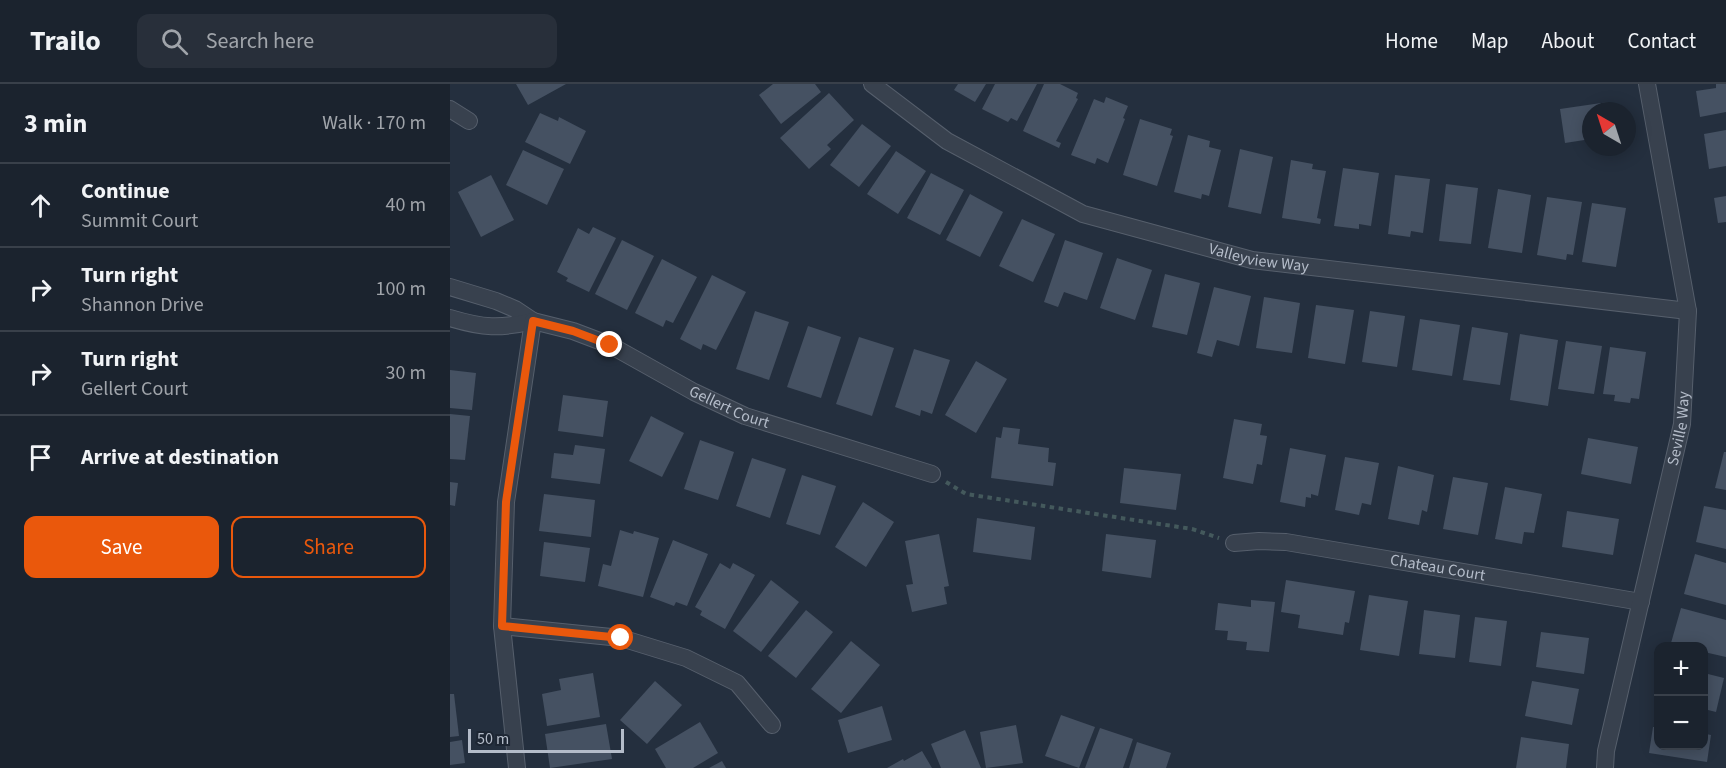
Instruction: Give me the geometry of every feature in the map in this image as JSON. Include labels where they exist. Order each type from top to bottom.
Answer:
[{"type":"street","name":"Valleyview Way","points":[[872,84],[947,141],[1083,214],[1252,260],[1688,311]]},
{"type":"street","name":"Seville Way","points":[[1605,768],[1606,751],[1682,424],[1688,311],[1647,84]]},
{"type":"street","points":[[450,109],[469,121]]},
{"type":"street","points":[[450,287],[506,305],[533,321]]},
{"type":"street","points":[[450,318],[488,327],[507,327],[533,321]]},
{"type":"street","points":[[517,768],[502,626],[506,502],[533,321]]},
{"type":"street","name":"Gellert Court","points":[[533,321],[573,331],[610,345],[694,392],[745,416],[933,474]]},
{"type":"street","name":"Chateau Court","points":[[1234,543],[1286,542],[1641,602]]},
{"type":"street","points":[[502,626],[621,638],[686,658],[737,683],[772,725]]},
{"type":"path","points":[[933,474],[966,494],[1192,529],[1234,543]]},
{"type":"building","points":[[516,84],[566,84],[528,105]]},
{"type":"building","points":[[773,84],[815,84],[821,92],[781,124],[759,95]]},
{"type":"building","points":[[958,84],[986,84],[975,102],[954,90]]},
{"type":"building","points":[[995,84],[1037,84],[1017,121],[1011,118],[1008,122],[982,109]]},
{"type":"building","points":[[1044,84],[1060,84],[1078,93],[1076,98],[1078,99],[1056,141],[1061,143],[1059,148],[1023,131]]},
{"type":"building","points":[[1716,84],[1726,84],[1726,112],[1700,117],[1696,91],[1716,88]]},
{"type":"building","points":[[829,93],[854,120],[827,145],[831,149],[809,169],[780,138]]},
{"type":"building","points":[[1106,97],[1128,106],[1108,163],[1097,158],[1095,164],[1071,155],[1094,99],[1104,103]]},
{"type":"building","points":[[1582,106],[1582,140],[1565,143],[1560,109]]},
{"type":"building","points":[[540,113],[558,121],[559,117],[586,131],[570,164],[525,142]]},
{"type":"building","points":[[1140,119],[1172,129],[1170,135],[1173,136],[1157,186],[1123,175]]},
{"type":"building","points":[[862,124],[891,146],[859,187],[830,165]]},
{"type":"building","points":[[1726,130],[1726,166],[1709,169],[1704,134]]},
{"type":"building","points":[[1188,135],[1210,141],[1209,147],[1221,150],[1209,196],[1202,194],[1201,199],[1174,192]]},
{"type":"building","points":[[1240,149],[1273,157],[1261,214],[1228,207]]},
{"type":"building","points":[[523,150],[564,169],[547,205],[506,185]]},
{"type":"building","points":[[896,151],[926,171],[898,214],[867,194]]},
{"type":"building","points":[[1291,160],[1313,164],[1312,169],[1326,171],[1317,218],[1321,219],[1320,224],[1282,218]]},
{"type":"building","points":[[1343,168],[1379,173],[1371,226],[1359,224],[1359,229],[1334,226]]},
{"type":"building","points":[[931,173],[964,190],[940,235],[907,218]]},
{"type":"building","points":[[491,175],[514,220],[481,237],[458,192]]},
{"type":"building","points":[[1395,175],[1430,179],[1423,233],[1411,231],[1410,237],[1388,234]]},
{"type":"building","points":[[1446,184],[1478,188],[1471,244],[1439,241]]},
{"type":"building","points":[[1498,189],[1531,195],[1522,253],[1488,248]]},
{"type":"building","points":[[970,194],[1003,212],[980,257],[946,240]]},
{"type":"building","points":[[1726,196],[1726,222],[1718,223],[1714,198]]},
{"type":"building","points":[[1547,197],[1582,202],[1573,255],[1567,254],[1566,260],[1537,255]]},
{"type":"building","points":[[1592,203],[1626,208],[1616,267],[1582,262]]},
{"type":"building","points":[[1022,219],[1055,234],[1033,282],[999,266]]},
{"type":"building","points":[[593,227],[616,238],[589,292],[566,281],[568,278],[557,272],[578,228],[589,234]]},
{"type":"building","points":[[622,240],[654,256],[627,310],[595,294]]},
{"type":"building","points":[[1065,240],[1103,253],[1087,300],[1064,292],[1058,307],[1044,302]]},
{"type":"building","points":[[1117,258],[1152,270],[1135,320],[1100,308]]},
{"type":"building","points":[[662,259],[697,277],[673,323],[666,320],[663,327],[635,313]]},
{"type":"building","points":[[1165,274],[1200,283],[1187,335],[1152,327]]},
{"type":"building","points":[[712,275],[746,292],[716,350],[703,344],[701,350],[680,339]]},
{"type":"building","points":[[1214,287],[1251,296],[1239,346],[1217,340],[1212,357],[1197,353]]},
{"type":"building","points":[[1264,297],[1300,303],[1292,353],[1256,348]]},
{"type":"building","points":[[1316,305],[1354,310],[1345,364],[1308,358]]},
{"type":"building","points":[[755,311],[789,322],[769,380],[736,369]]},
{"type":"building","points":[[1370,311],[1405,316],[1397,367],[1362,362]]},
{"type":"building","points":[[1420,319],[1460,325],[1452,376],[1412,370]]},
{"type":"building","points":[[808,326],[841,337],[821,398],[787,387]]},
{"type":"building","points":[[1472,327],[1508,333],[1500,385],[1463,380]]},
{"type":"building","points":[[1520,334],[1558,340],[1548,406],[1510,400]]},
{"type":"building","points":[[859,337],[894,348],[872,416],[836,404]]},
{"type":"building","points":[[1566,341],[1602,346],[1594,394],[1558,389]]},
{"type":"building","points":[[1610,347],[1646,352],[1639,399],[1631,398],[1630,403],[1614,401],[1615,395],[1603,394]]},
{"type":"building","points":[[914,349],[950,360],[932,414],[921,410],[920,416],[895,407]]},
{"type":"building","points":[[976,361],[1007,379],[976,433],[945,415]]},
{"type":"building","points":[[450,370],[476,373],[472,410],[450,408]]},
{"type":"building","points":[[563,395],[608,401],[603,437],[558,431]]},
{"type":"building","points":[[450,414],[470,416],[465,460],[450,459]]},
{"type":"building","points":[[651,416],[684,433],[662,477],[629,461]]},
{"type":"building","points":[[1234,419],[1262,424],[1260,435],[1267,436],[1262,465],[1257,464],[1253,484],[1223,478]]},
{"type":"building","points":[[1003,427],[1020,429],[1018,444],[1049,448],[1048,462],[1056,463],[1053,486],[991,478],[996,437],[1001,438]]},
{"type":"building","points":[[1588,438],[1638,447],[1631,484],[1581,474]]},
{"type":"building","points":[[700,440],[734,452],[718,500],[684,489]]},
{"type":"building","points":[[575,445],[605,449],[600,484],[551,478],[554,453],[573,455]]},
{"type":"building","points":[[1290,448],[1326,455],[1318,496],[1311,494],[1311,498],[1306,497],[1305,507],[1280,502]]},
{"type":"building","points":[[1724,452],[1726,452],[1726,490],[1715,488]]},
{"type":"building","points":[[1345,457],[1379,463],[1371,505],[1362,503],[1359,515],[1335,510]]},
{"type":"building","points":[[752,458],[786,469],[770,518],[736,506]]},
{"type":"building","points":[[1398,466],[1434,475],[1427,512],[1422,510],[1419,525],[1388,519]]},
{"type":"building","points":[[1124,468],[1181,474],[1176,510],[1120,503]]},
{"type":"building","points":[[802,475],[836,486],[820,535],[786,524]]},
{"type":"building","points":[[1453,477],[1488,483],[1478,535],[1443,529]]},
{"type":"building","points":[[450,482],[458,483],[455,506],[450,505]]},
{"type":"building","points":[[1505,487],[1542,494],[1534,533],[1524,532],[1522,544],[1495,539]]},
{"type":"building","points":[[544,494],[595,500],[591,537],[539,531]]},
{"type":"building","points":[[863,502],[894,522],[866,567],[835,547]]},
{"type":"building","points":[[1704,506],[1726,510],[1726,549],[1696,542]]},
{"type":"building","points":[[1567,511],[1619,519],[1613,555],[1562,547]]},
{"type":"building","points":[[977,518],[1035,527],[1031,560],[973,552]]},
{"type":"building","points":[[620,530],[633,534],[634,531],[659,538],[643,597],[598,586],[603,564],[611,566]]},
{"type":"building","points":[[939,534],[949,586],[944,587],[947,604],[912,612],[906,585],[913,584],[905,541]]},
{"type":"building","points":[[1106,534],[1156,540],[1151,578],[1102,571]]},
{"type":"building","points":[[673,540],[708,554],[687,606],[676,602],[674,606],[650,597]]},
{"type":"building","points":[[544,542],[590,548],[585,582],[540,576]]},
{"type":"building","points":[[1695,554],[1726,563],[1726,605],[1684,594]]},
{"type":"building","points":[[720,563],[730,569],[733,563],[755,575],[725,629],[700,615],[702,611],[695,607]]},
{"type":"building","points":[[771,580],[799,602],[761,652],[733,631]]},
{"type":"building","points":[[1286,580],[1355,591],[1349,623],[1345,622],[1343,635],[1298,628],[1300,615],[1281,612]]},
{"type":"building","points":[[1369,595],[1408,601],[1399,656],[1360,650]]},
{"type":"building","points":[[1251,600],[1275,602],[1269,652],[1246,650],[1247,642],[1227,640],[1228,631],[1215,630],[1218,603],[1251,607]]},
{"type":"building","points":[[1681,608],[1726,620],[1726,657],[1708,653],[1708,642],[1671,642]]},
{"type":"building","points":[[806,610],[833,632],[796,678],[768,656]]},
{"type":"building","points":[[1424,610],[1460,615],[1455,658],[1419,654]]},
{"type":"building","points":[[1475,617],[1507,621],[1501,666],[1469,662]]},
{"type":"building","points":[[1541,632],[1589,638],[1584,674],[1536,667]]},
{"type":"building","points":[[851,641],[880,665],[841,713],[811,689]]},
{"type":"building","points":[[593,673],[600,717],[547,726],[542,694],[561,690],[559,679]]},
{"type":"building","points":[[1708,674],[1724,678],[1716,712],[1708,710]]},
{"type":"building","points":[[655,681],[682,705],[647,744],[620,720]]},
{"type":"building","points":[[1532,681],[1579,689],[1572,725],[1525,716]]},
{"type":"building","points":[[450,694],[454,694],[459,736],[450,737]]},
{"type":"building","points":[[882,706],[892,740],[848,753],[838,720]]},
{"type":"building","points":[[1061,715],[1095,727],[1079,768],[1045,756]]},
{"type":"building","points":[[700,722],[718,753],[693,768],[666,768],[655,749]]},
{"type":"building","points":[[606,724],[612,759],[550,768],[545,734]]},
{"type":"building","points":[[1016,725],[1023,763],[986,768],[980,732]]},
{"type":"building","points":[[1653,727],[1654,750],[1708,750],[1708,734],[1711,735],[1707,762],[1649,753]]},
{"type":"building","points":[[1100,728],[1133,739],[1123,768],[1085,768]]},
{"type":"building","points":[[965,730],[981,768],[941,768],[931,744]]},
{"type":"building","points":[[1521,737],[1569,744],[1566,768],[1516,768]]},
{"type":"building","points":[[462,740],[465,763],[450,765],[450,742]]},
{"type":"building","points":[[1137,742],[1171,753],[1166,768],[1129,768]]},
{"type":"building","points":[[922,751],[932,768],[887,768],[903,759],[904,761]]},
{"type":"building","points":[[722,761],[726,768],[709,768]]},
{"type":"route","points":[[610,345],[573,331],[533,321],[506,502],[502,626],[621,638]]}]
